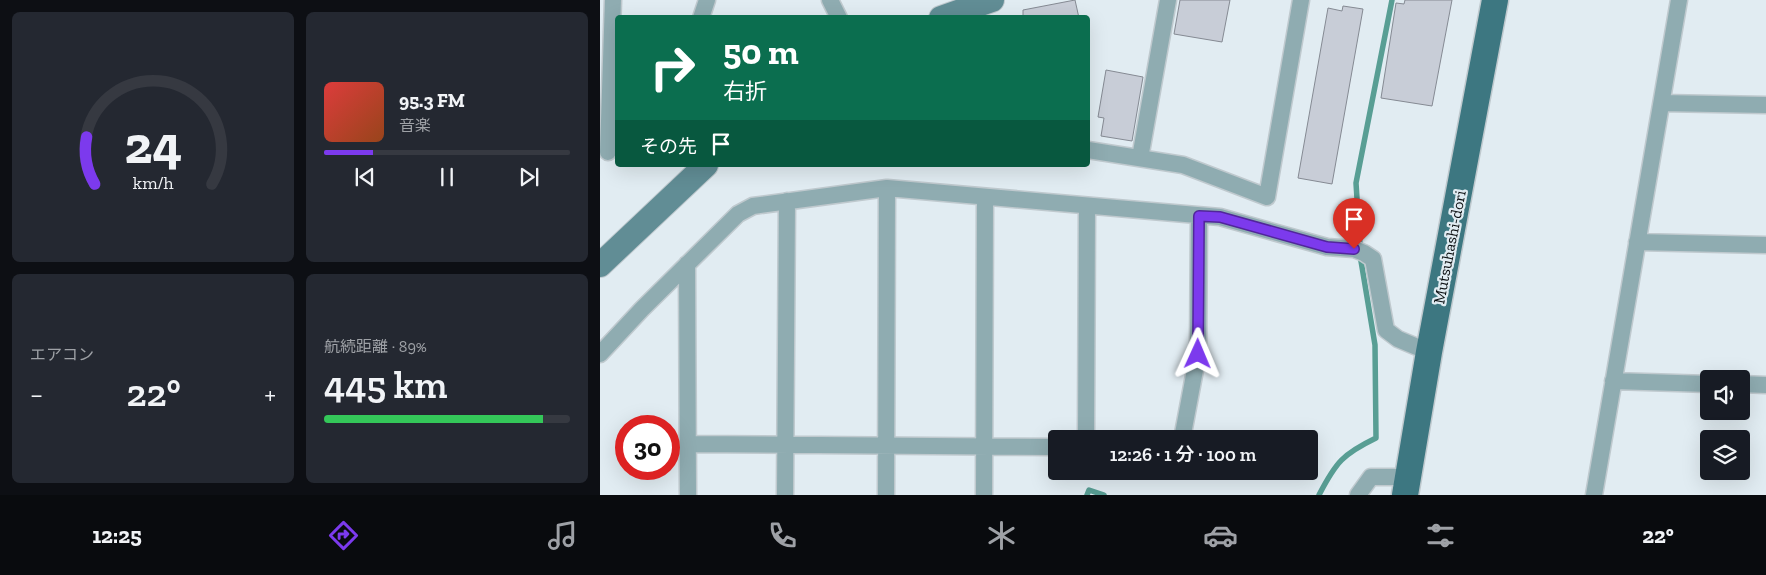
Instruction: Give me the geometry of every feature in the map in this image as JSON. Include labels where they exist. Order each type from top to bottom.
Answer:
[{"type":"main road","name":"Mutsuhashi-dori","points":[[1406,486],[1429,352],[1495,0]]},
{"type":"street","points":[[608,152],[613,0]]},
{"type":"street","points":[[702,15],[707,0]]},
{"type":"street","points":[[830,0],[838,15]]},
{"type":"street","points":[[950,15],[992,0]]},
{"type":"street","points":[[1140,158],[1168,0]]},
{"type":"street","points":[[1090,150],[1183,165],[1266,197],[1301,0]]},
{"type":"street","points":[[1594,495],[1679,0]]},
{"type":"street","points":[[1662,103],[1766,105]]},
{"type":"street","points":[[600,265],[704,167]]},
{"type":"street","points":[[600,354],[642,308],[738,214],[753,206],[887,188],[1220,217],[1327,247],[1359,251],[1373,259],[1386,330],[1398,339],[1429,352]]},
{"type":"street","points":[[886,495],[887,188]]},
{"type":"street","points":[[984,495],[985,197]]},
{"type":"street","points":[[785,495],[787,201]]},
{"type":"street","points":[[1086,430],[1087,206]]},
{"type":"street","points":[[1184,430],[1198,354],[1199,216]]},
{"type":"street","points":[[1637,242],[1766,245]]},
{"type":"street","points":[[687,264],[688,495]]},
{"type":"street","points":[[1613,381],[1700,384]]},
{"type":"street","points":[[1750,384],[1766,385]]},
{"type":"street","points":[[689,444],[1048,447]]},
{"type":"street","points":[[1358,495],[1371,477],[1406,486]]},
{"type":"building","points":[[1075,0],[1078,15],[1023,15],[1023,10]]},
{"type":"building","points":[[1180,0],[1230,0],[1222,42],[1174,34]]},
{"type":"building","points":[[1405,0],[1452,0],[1432,106],[1381,98],[1396,3],[1404,4]]},
{"type":"building","points":[[1343,6],[1363,9],[1332,184],[1298,178],[1328,8],[1342,11]]},
{"type":"building","points":[[1106,70],[1143,77],[1132,141],[1101,136],[1104,118],[1098,117]]},
{"type":"waterway","points":[[1319,495],[1330,474],[1341,460],[1376,438],[1375,345],[1361,261],[1356,183],[1392,0]]},
{"type":"waterway","points":[[1087,495],[1089,490],[1104,495]]},
{"type":"route","points":[[1198,354],[1199,216],[1220,217],[1327,247],[1354,249]]}]
